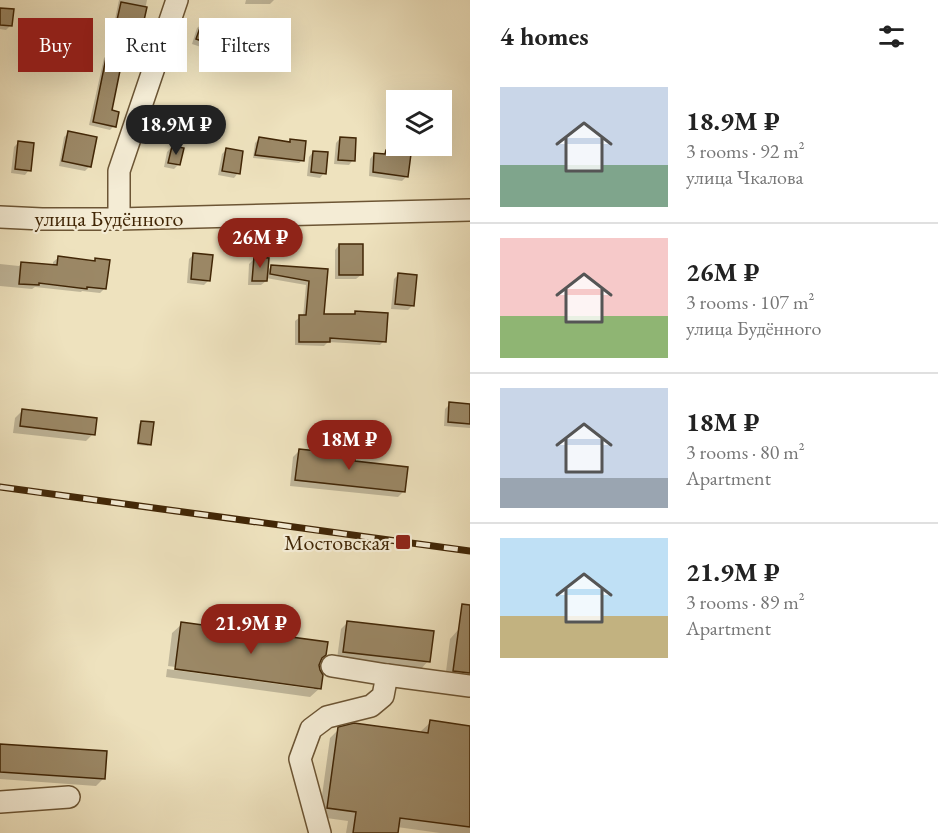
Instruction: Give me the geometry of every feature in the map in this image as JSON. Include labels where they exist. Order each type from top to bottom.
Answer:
[{"type":"street","points":[[119,219],[119,171],[177,0]]},
{"type":"street","name":"улица Будённого","points":[[0,216],[42,219],[119,219],[470,210]]},
{"type":"street","points":[[332,666],[470,686]]},
{"type":"street","points":[[320,833],[300,759],[310,729],[327,717],[371,706],[383,696],[387,675]]},
{"type":"street","points":[[0,802],[69,797]]},
{"type":"building","points":[[121,2],[147,7],[145,18],[117,18]]},
{"type":"building","points":[[0,8],[14,9],[12,26],[0,25]]},
{"type":"building","points":[[105,63],[105,72],[120,72],[112,110],[119,112],[116,127],[93,122]]},
{"type":"building","points":[[68,131],[97,137],[91,167],[62,161]]},
{"type":"building","points":[[259,137],[290,142],[290,139],[306,141],[304,161],[255,155]]},
{"type":"building","points":[[340,137],[356,138],[355,161],[338,160]]},
{"type":"building","points":[[18,141],[34,143],[31,171],[15,169]]},
{"type":"building","points":[[172,146],[184,148],[180,165],[168,163]]},
{"type":"building","points":[[226,148],[243,151],[240,174],[222,171]]},
{"type":"building","points":[[386,150],[386,156],[411,156],[408,177],[373,172],[374,153],[385,154]]},
{"type":"building","points":[[313,151],[328,152],[326,174],[311,172]]},
{"type":"building","points":[[339,244],[363,244],[363,275],[339,275]]},
{"type":"building","points":[[193,253],[213,255],[210,281],[191,279]]},
{"type":"building","points":[[58,256],[95,261],[95,258],[110,260],[106,289],[39,283],[39,285],[19,284],[21,262],[57,265]]},
{"type":"building","points":[[254,257],[269,258],[267,281],[252,281]]},
{"type":"building","points":[[271,265],[328,269],[324,314],[355,314],[355,311],[388,313],[386,342],[330,338],[330,342],[299,342],[299,315],[306,315],[309,281],[270,274]]},
{"type":"building","points":[[398,273],[417,275],[414,306],[395,304]]},
{"type":"building","points":[[449,402],[470,404],[470,424],[448,422]]},
{"type":"building","points":[[22,409],[97,418],[95,435],[20,426]]},
{"type":"building","points":[[141,421],[154,422],[151,445],[138,443]]},
{"type":"building","points":[[299,449],[355,455],[355,461],[408,467],[405,492],[295,480]]},
{"type":"building","points":[[462,604],[470,605],[470,673],[453,671]]},
{"type":"building","points":[[347,621],[434,631],[430,662],[343,652]]},
{"type":"building","points":[[181,622],[328,642],[326,655],[319,665],[323,675],[321,689],[175,669]]},
{"type":"building","points":[[430,720],[470,726],[470,827],[400,818],[398,833],[353,833],[356,812],[327,808],[338,727],[354,723],[428,733]]},
{"type":"building","points":[[0,744],[107,751],[105,779],[0,772]]},
{"type":"railway","points":[[0,487],[470,551]]},
{"type":"place","name":"Мостовская","points":[[403,542]]}]
